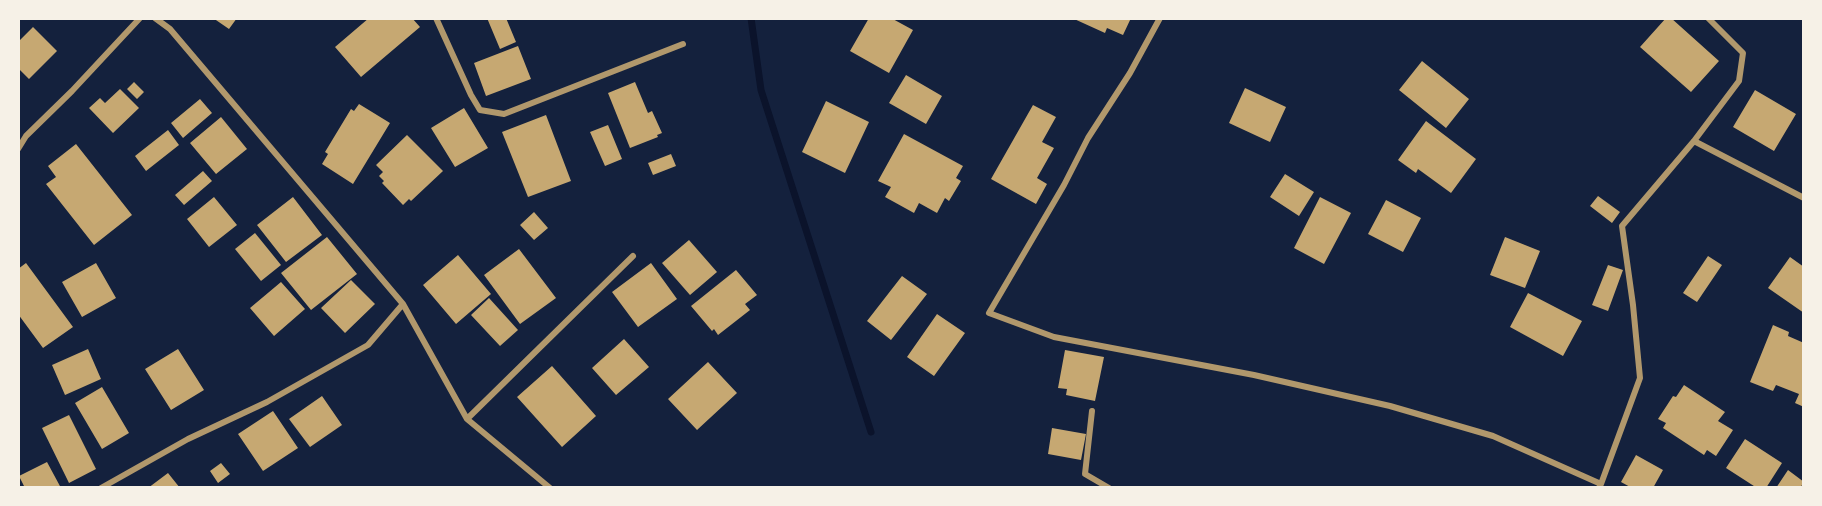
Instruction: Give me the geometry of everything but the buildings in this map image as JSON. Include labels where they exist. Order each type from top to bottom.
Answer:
[{"type":"street","points":[[18,149],[26,136],[72,91],[140,18]]},
{"type":"street","points":[[154,18],[170,29],[403,304],[467,419],[550,488]]},
{"type":"street","points":[[436,18],[480,110],[504,114],[683,44]]},
{"type":"street","points":[[1160,18],[1130,73],[1088,138],[1064,185],[989,313],[1054,338],[1254,375],[1390,406],[1493,436],[1600,486],[1640,378],[1622,226],[1694,141],[1738,81],[1743,54],[1708,18]]},
{"type":"street","points":[[1694,141],[1804,198]]},
{"type":"street","points":[[467,419],[633,256]]},
{"type":"street","points":[[101,488],[188,439],[267,402],[368,345],[403,304]]},
{"type":"street","points":[[1092,411],[1085,474],[1109,488]]},
{"type":"waterway","points":[[751,18],[761,90],[871,432]]}]
